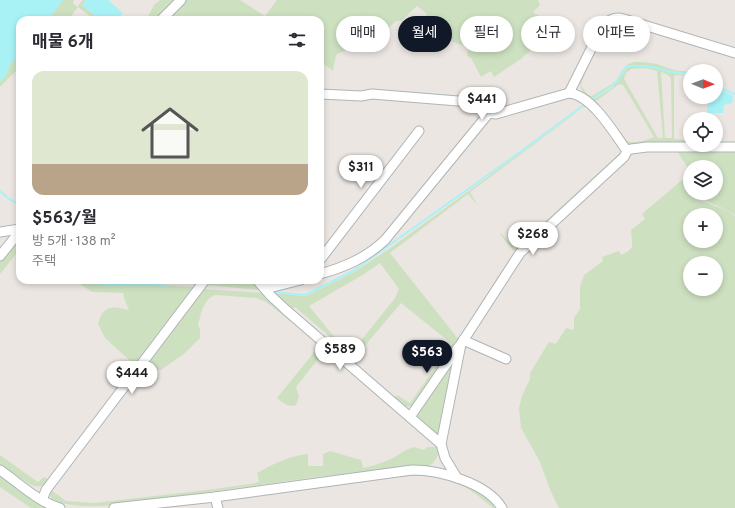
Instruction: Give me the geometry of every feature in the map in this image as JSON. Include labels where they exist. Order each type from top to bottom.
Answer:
[{"type":"street","points":[[165,16],[181,0]]},
{"type":"street","points":[[569,93],[602,27],[614,18],[619,17],[735,53]]},
{"type":"street","points":[[324,94],[361,96],[372,94],[470,102],[489,114],[496,114],[569,93],[575,94],[588,101],[627,151]]},
{"type":"street","points":[[324,273],[343,267],[364,257],[376,249],[489,114]]},
{"type":"street","points":[[324,255],[419,131]]},
{"type":"street","points":[[627,151],[647,147],[735,147]]},
{"type":"street","points":[[410,417],[462,342],[520,253],[624,157],[627,151]]},
{"type":"street","points":[[0,232],[16,230]]},
{"type":"street","points":[[0,256],[16,235]]},
{"type":"street","points":[[42,500],[46,490],[202,284]]},
{"type":"street","points":[[261,284],[286,310],[441,444]]},
{"type":"street","points":[[265,289],[285,284]]},
{"type":"street","points":[[462,342],[506,359]]},
{"type":"street","points":[[457,478],[445,458],[441,444],[462,342]]},
{"type":"street","points":[[0,470],[42,500],[60,508]]},
{"type":"street","points":[[114,508],[215,497],[408,470],[434,472],[457,478],[492,497],[502,508]]},
{"type":"street","points":[[215,497],[218,508]]},
{"type":"green space","points":[[63,0],[74,0],[73,3],[77,7],[83,0],[86,0],[82,5],[95,16],[90,16],[78,7],[71,16],[51,16]]},
{"type":"green space","points":[[160,0],[175,0],[159,16],[148,16],[154,5]]},
{"type":"green space","points":[[186,0],[240,0],[265,16],[170,16]]},
{"type":"green space","points":[[277,0],[538,0],[540,5],[533,12],[539,16],[521,16],[521,52],[529,52],[494,77],[491,71],[481,77],[471,58],[467,56],[467,52],[513,52],[513,16],[460,16],[460,44],[452,42],[452,16],[425,16],[427,14],[417,6],[406,16],[398,16],[398,21],[390,26],[390,16],[336,16],[336,52],[342,52],[336,55],[333,71],[324,64],[324,16],[265,16]]},
{"type":"green space","points":[[592,52],[594,52],[581,85],[589,95],[592,96],[616,81],[623,69],[628,64],[634,62],[657,64],[674,70],[683,71],[683,73],[642,65],[629,65],[625,68],[616,82],[591,99],[583,91],[580,85]]},
{"type":"green space","points":[[16,58],[16,71],[0,87],[0,82],[6,75],[9,66]]},
{"type":"green space","points":[[630,66],[650,67],[683,75],[674,75],[674,139],[683,140],[683,144],[632,146],[621,139],[615,133],[593,100],[613,87]],"holes":[[[646,68],[657,71],[663,138],[658,138],[624,79],[626,73],[631,69]],[[661,72],[667,74],[671,79],[671,138],[665,138]],[[622,84],[625,88],[654,137],[637,142],[627,141],[618,134],[596,101],[618,85]]]},
{"type":"green space","points":[[589,103],[624,152],[516,254],[500,234],[501,233],[515,249],[621,152],[621,149],[588,104],[470,192],[478,206],[468,194],[390,253],[459,340],[414,406],[405,407],[396,400],[395,397],[397,395],[410,403],[452,344],[401,303],[352,361],[348,357],[395,298],[399,289],[380,263],[361,276],[309,306],[336,339],[335,341],[295,307],[292,309],[274,293],[306,296],[354,272],[389,249]]},
{"type":"green space","points":[[675,148],[683,148],[683,152],[723,152],[723,149],[735,149],[735,215],[705,200],[723,200],[723,160],[683,160]]},
{"type":"green space","points":[[683,179],[683,200],[700,200],[721,208],[683,208],[683,248],[723,248],[723,209],[735,216],[735,508],[559,508],[551,492],[540,462],[521,428],[519,408],[522,396],[530,379],[530,373],[549,342],[556,344],[566,328],[574,330],[574,318],[580,309],[580,287],[584,275],[603,261],[602,257],[619,251],[621,255],[629,250],[632,246],[631,230],[645,219],[642,214]]},
{"type":"green space","points":[[16,240],[16,254],[0,274],[0,259]]},
{"type":"green space","points":[[80,284],[141,284],[193,287],[194,284],[197,284],[136,366],[105,338],[98,324],[101,316],[107,309],[120,308],[129,310],[123,293],[92,292]]},
{"type":"green space","points":[[257,284],[260,288],[259,290],[207,285]]},
{"type":"green space","points":[[201,289],[265,293],[404,415],[403,417],[325,350],[296,387],[299,397],[296,405],[288,405],[279,400],[277,398],[320,344],[266,302],[257,298],[215,295],[207,301],[203,308],[198,326],[200,328],[200,338],[185,353],[161,370],[139,370]]},
{"type":"green space","points":[[454,357],[438,435],[414,415]]},
{"type":"green space","points":[[414,447],[424,450],[427,447],[440,447],[440,450],[435,461],[431,465],[427,466],[316,477],[105,506],[71,505],[54,501],[50,495],[51,490],[66,501],[94,503],[215,489],[256,483],[259,481],[257,473],[281,461],[301,455],[308,454],[308,466],[323,466],[323,454],[330,451],[361,460],[363,468],[388,460]]},
{"type":"green space","points":[[0,455],[38,482],[44,477],[49,480],[41,486],[31,485],[0,465]]},
{"type":"green space","points":[[412,473],[443,476],[477,490],[498,508],[493,508],[465,487],[444,479],[425,476],[409,476],[359,481],[328,487],[241,497],[217,502],[217,500]]},
{"type":"green space","points":[[0,474],[52,508],[31,508],[0,487]]},
{"type":"water","points":[[0,0],[63,0],[51,16],[16,16],[16,58],[9,66],[6,75],[0,82]]},
{"type":"water","points":[[86,0],[108,0],[123,13],[120,16],[95,16],[82,5]]},
{"type":"water","points":[[723,91],[733,96],[732,103],[724,105],[723,113],[707,112],[708,104],[723,104]]},
{"type":"waterway","points":[[591,100],[617,82],[625,68],[629,66],[648,66],[671,72],[683,73]]},
{"type":"waterway","points":[[723,89],[735,94]]},
{"type":"waterway","points":[[272,292],[305,295],[353,271],[585,104]]},
{"type":"waterway","points":[[0,191],[9,199],[16,202]]},
{"type":"waterway","points":[[107,284],[144,284]]},
{"type":"waterway","points":[[144,284],[166,286]]}]
